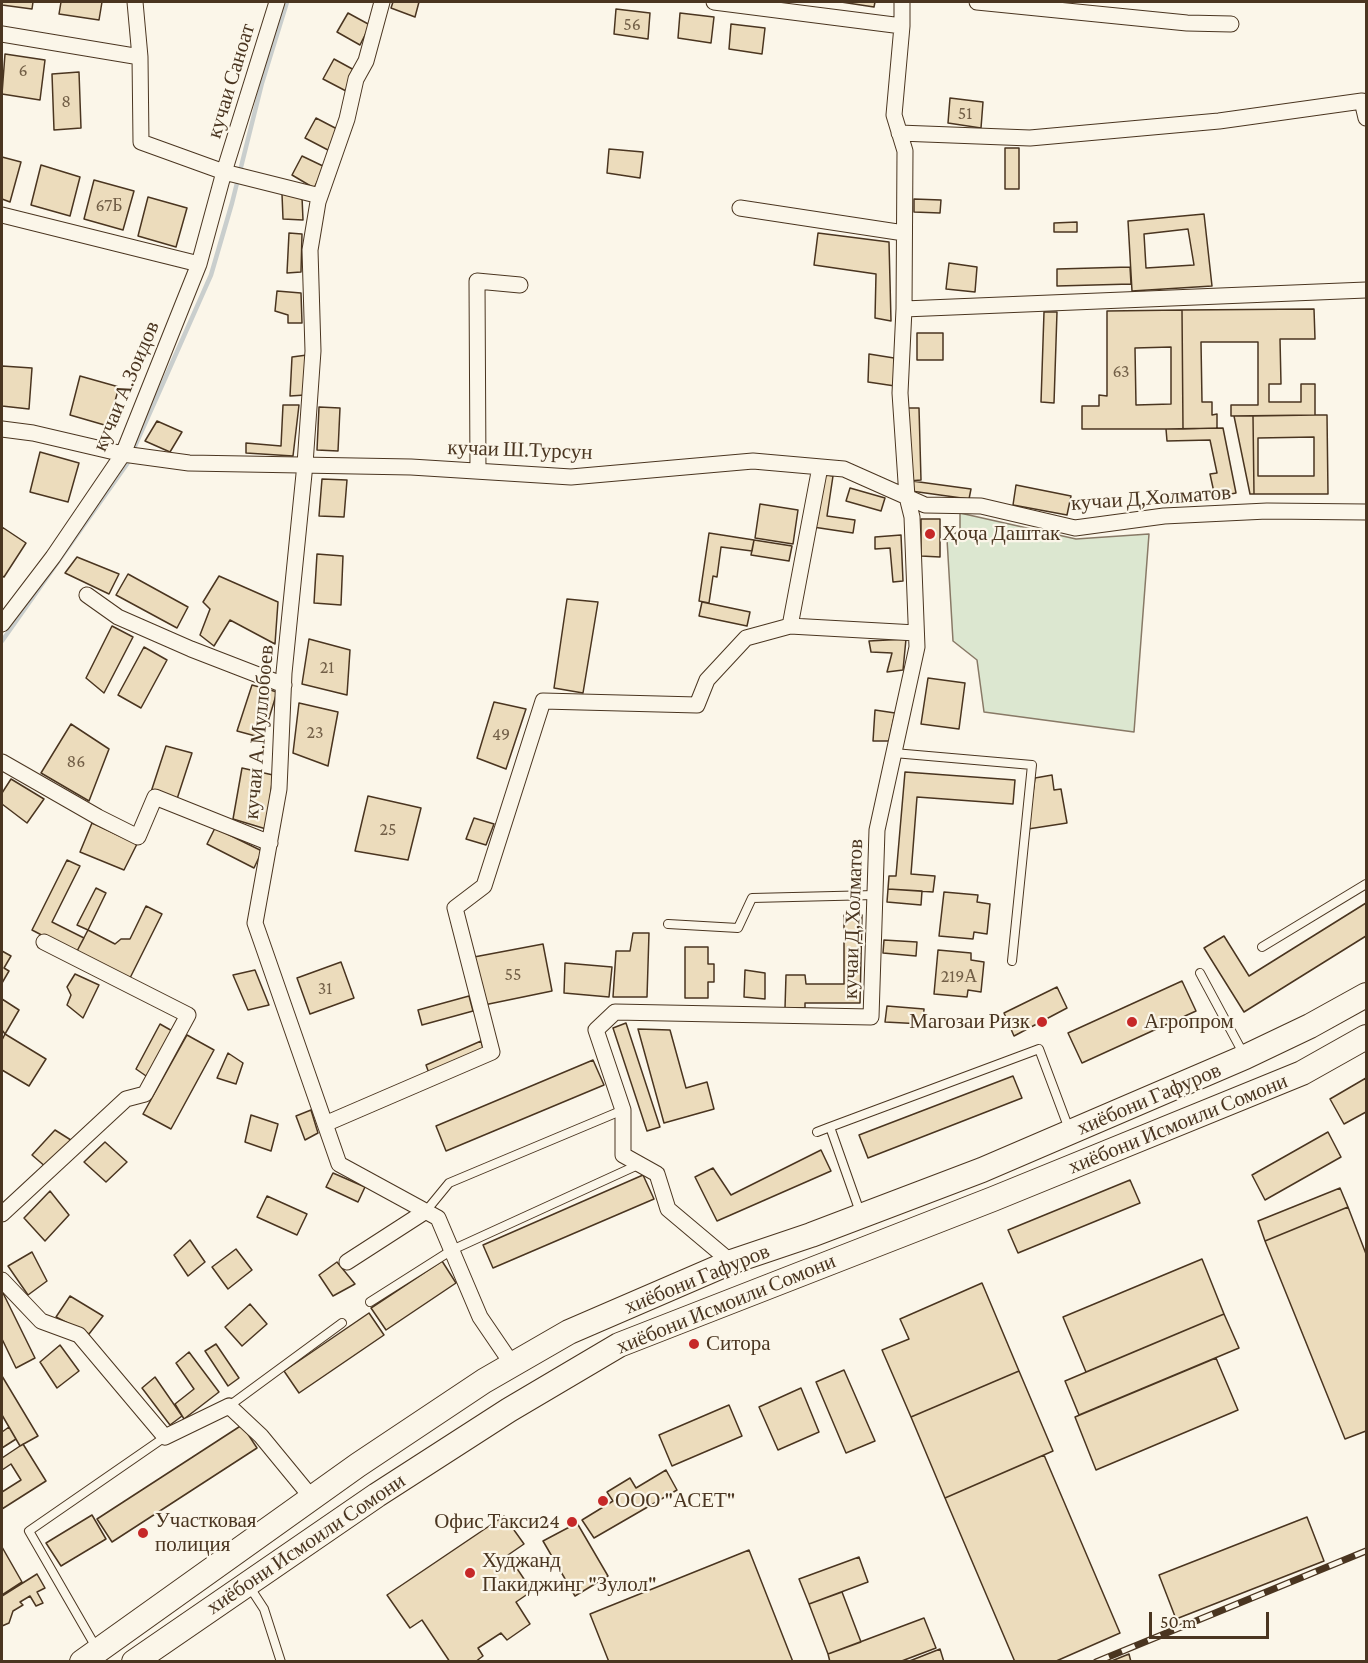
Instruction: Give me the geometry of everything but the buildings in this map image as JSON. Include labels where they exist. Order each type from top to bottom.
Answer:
[{"type":"highway","name":"хиёбони Гафуров","points":[[90,1656],[358,1465],[484,1381],[568,1332],[730,1262],[861,1216],[1071,1133],[1245,1057],[1310,1026],[1366,995]]},
{"type":"highway","name":"хиёбони Исмоили Сомони","points":[[134,1662],[377,1495],[509,1410],[619,1345],[993,1199],[1302,1073],[1366,1037]]},
{"type":"highway","points":[[982,1170],[993,1199]]},
{"type":"highway","points":[[358,1465],[377,1495]]},
{"type":"street","points":[[135,2],[140,57],[141,142],[234,175],[320,196]]},
{"type":"street","name":"кучаи Саноат","points":[[234,175],[277,2]]},
{"type":"street","name":"кучаи А.Муллобоев","points":[[382,2],[366,61],[356,79],[347,119],[320,196],[310,250],[314,351],[284,685],[279,789],[255,923],[339,1164],[432,1215]]},
{"type":"street","points":[[714,2],[902,26]]},
{"type":"street","name":"кучаи Д,Холматов","points":[[623,1110],[596,1030],[615,1012],[871,1017],[877,830],[917,647],[912,517],[907,497],[900,393],[904,309],[905,151],[894,115],[902,2]]},
{"type":"street","points":[[977,2],[1187,23],[1231,24]]},
{"type":"street","points":[[2,34],[140,57]]},
{"type":"street","points":[[899,133],[1030,138],[1219,121],[1362,101],[1366,118]]},
{"type":"street","name":"кучаи А.Зоидов","points":[[2,624],[129,455],[234,175]]},
{"type":"street","points":[[741,208],[904,233]]},
{"type":"street","points":[[2,215],[199,264]]},
{"type":"street","points":[[478,471],[477,281],[520,285]]},
{"type":"street","points":[[904,309],[1366,290]]},
{"type":"street","name":"кучаи Ш.Турсун","points":[[2,429],[33,433],[129,455],[189,463],[305,464],[571,477],[753,461],[844,469],[907,497]]},
{"type":"street","points":[[790,627],[820,467]]},
{"type":"street","name":"кучаи Д,Холматов","points":[[907,497],[925,506],[981,506],[1075,528],[1164,516],[1267,511],[1366,512]]},
{"type":"street","points":[[87,595],[118,617],[191,649],[284,685]]},
{"type":"street","points":[[325,1124],[492,1052],[455,908],[484,886],[543,701],[697,705],[707,680],[747,638],[790,627],[916,633]]},
{"type":"street","points":[[2,762],[98,817],[138,837],[155,797],[270,843]]},
{"type":"street","points":[[2,1214],[126,1099],[145,1094],[188,1015],[44,942]]},
{"type":"street","points":[[623,1110],[623,1155],[657,1174],[668,1209],[730,1262]]},
{"type":"street","points":[[347,1262],[432,1215],[452,1250],[480,1317],[512,1364]]},
{"type":"street","points":[[2,1280],[41,1321],[79,1335],[165,1437],[229,1406],[261,1436],[312,1498]]},
{"type":"lane","points":[[894,753],[1032,765],[1012,961]]},
{"type":"lane","points":[[1262,947],[1366,884]]},
{"type":"lane","points":[[668,924],[738,928],[752,898],[875,895]]},
{"type":"lane","points":[[1200,973],[1245,1057]]},
{"type":"lane","points":[[817,1132],[1039,1049],[1071,1133]]},
{"type":"lane","points":[[432,1215],[449,1183],[623,1110]]},
{"type":"lane","points":[[830,1126],[861,1216]]},
{"type":"lane","points":[[370,1302],[452,1250],[640,1164]]},
{"type":"lane","points":[[229,1406],[342,1323]]},
{"type":"lane","points":[[90,1656],[29,1531],[165,1437]]},
{"type":"lane","points":[[247,1583],[264,1609],[280,1662]]},
{"type":"green space","points":[[960,513],[1076,539],[1149,534],[1134,732],[984,712],[977,660],[953,641],[947,539],[960,530]]},
{"type":"waterway","points":[[2,641],[127,464],[211,275],[232,203],[262,83],[287,2]]},
{"type":"railway","points":[[1096,1662],[1366,1551]]},
{"type":"place","name":"Ҳоҷа Даштак","points":[[930,534]]},
{"type":"place","name":"Магозаи Ризк","points":[[1042,1022]]},
{"type":"place","name":"Агропром","points":[[1132,1022]]},
{"type":"place","name":"Ситора","points":[[694,1344]]},
{"type":"place","name":"ООО \"АСЕТ\"","points":[[603,1501]]},
{"type":"place","name":"Офис Такси24","points":[[572,1522]]},
{"type":"place","name":"Участковая полиция","points":[[143,1533]]},
{"type":"place","name":"Худжанд Пакиджинг \"Зулол\"","points":[[470,1573]]}]
